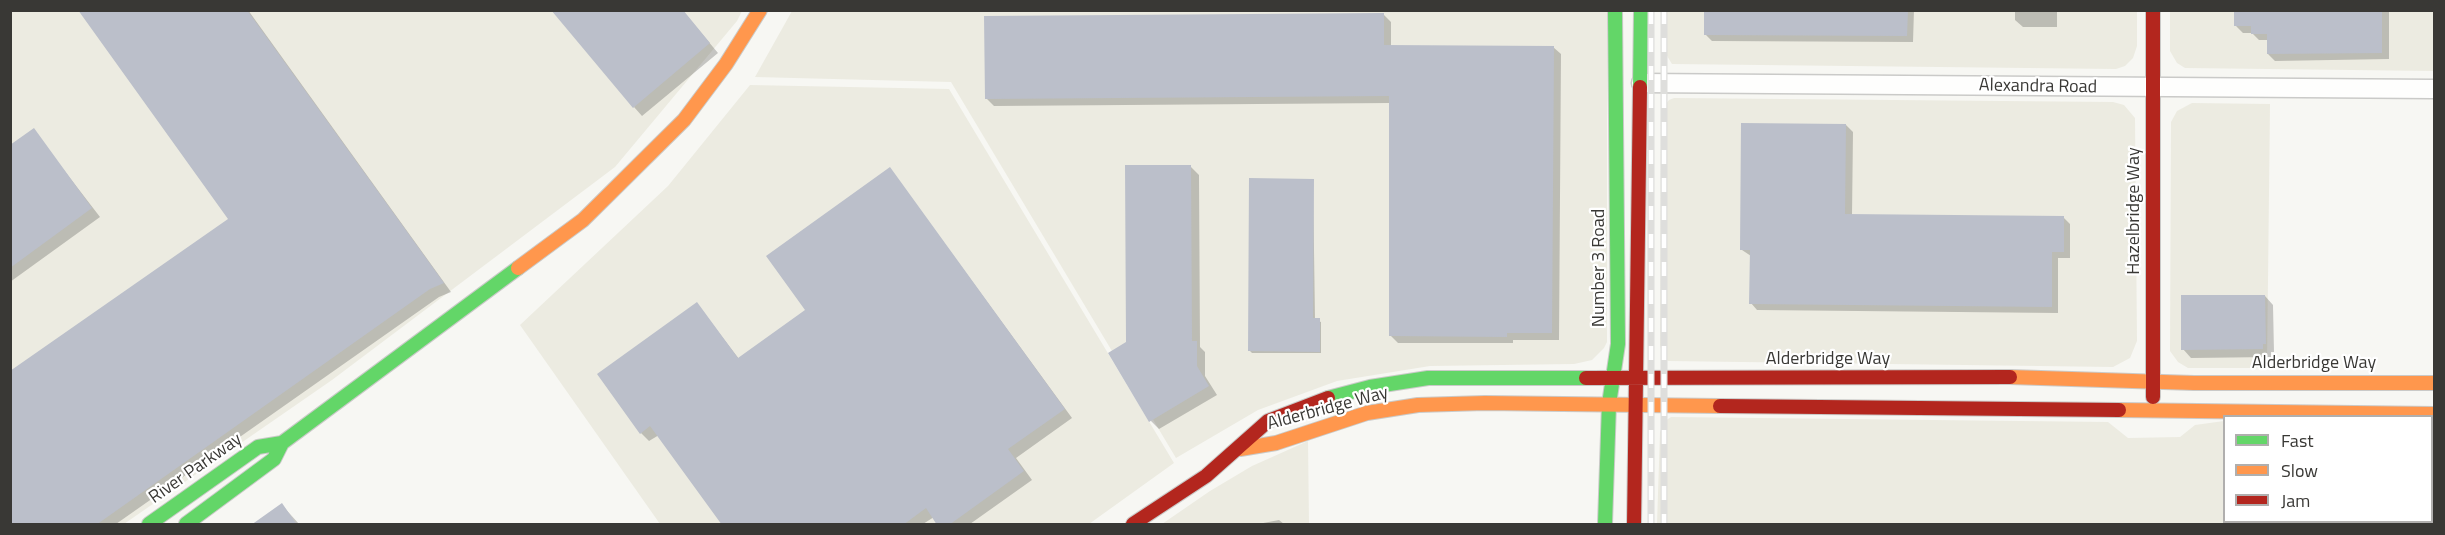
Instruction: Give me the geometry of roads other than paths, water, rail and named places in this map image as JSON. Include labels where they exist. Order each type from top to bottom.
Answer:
[{"type":"main road","name":"Number 3 Road","points":[[1605,525],[1609,404],[1618,344],[1615,10]]},
{"type":"main road","name":"Number 3 Road","points":[[1634,525],[1641,10]]},
{"type":"main road","name":"Hazelbridge Way","points":[[2153,10],[2153,411]]},
{"type":"main road","points":[[282,443],[583,220],[684,120],[761,13]]},
{"type":"main road","name":"Alderbridge Way","points":[[1133,525],[1206,476],[1240,449],[1268,421],[1308,404],[1370,387],[1428,378],[1997,377],[2434,383]]},
{"type":"main road","name":"Alderbridge Way","points":[[1240,449],[1276,443],[1367,413],[1418,405],[1635,404],[2434,414]]},
{"type":"main road","name":"River Parkway","points":[[149,525],[258,447],[282,443]]},
{"type":"main road","name":"River Parkway","points":[[186,525],[274,459],[282,443]]},
{"type":"street","name":"Alexandra Road","points":[[1641,83],[2434,89]]},
{"type":"railway","points":[[1651,10],[1651,524]]},
{"type":"railway","points":[[1664,10],[1664,524]]}]
